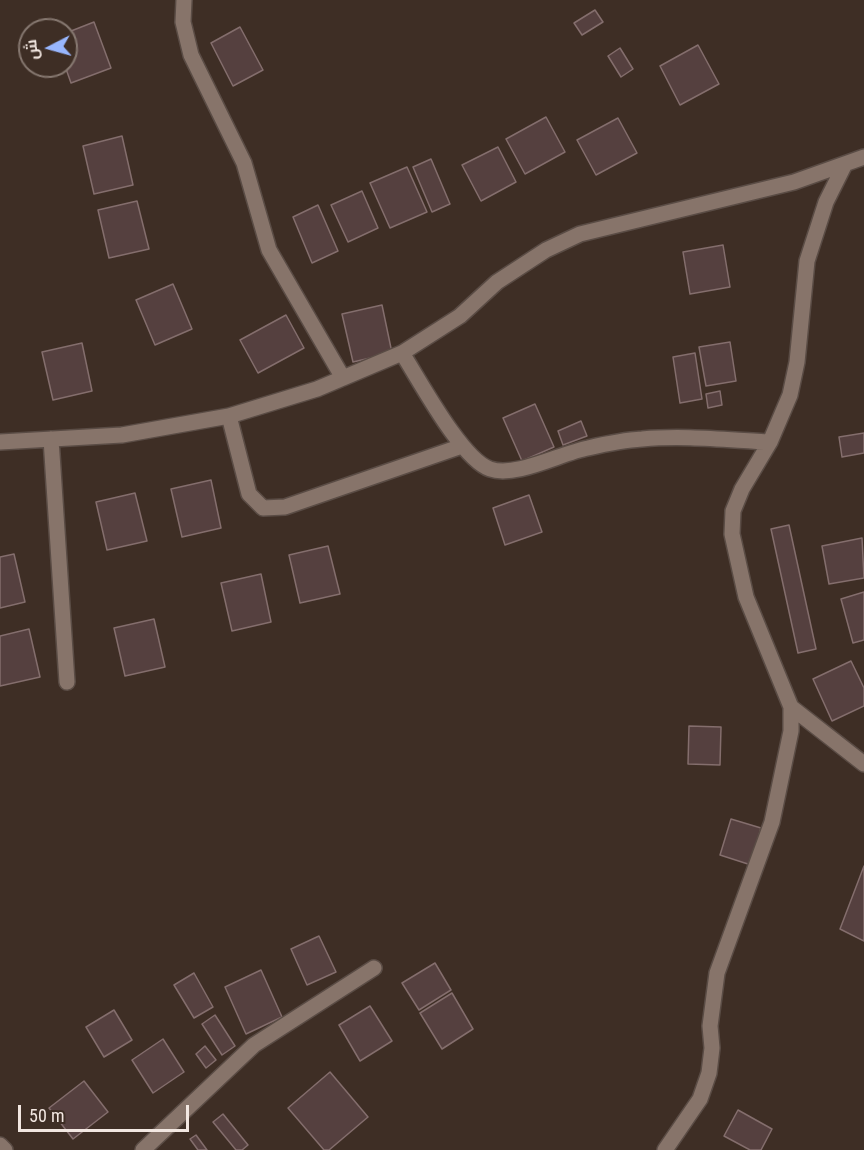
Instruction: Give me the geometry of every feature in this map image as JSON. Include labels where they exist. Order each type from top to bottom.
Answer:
[{"type":"street","points":[[184,0],[183,22],[191,56],[244,163],[269,250],[343,378]]},
{"type":"street","points":[[0,442],[122,435],[230,416],[317,389],[402,353],[460,316],[497,282],[546,250],[580,234],[783,185],[864,158]]},
{"type":"street","points":[[665,1150],[700,1099],[709,1073],[712,1048],[710,1026],[717,973],[772,822],[791,731],[791,707],[746,597],[732,534],[733,511],[742,489],[770,442],[790,395],[797,362],[807,261],[826,202],[844,166]]},
{"type":"street","points":[[402,353],[462,446],[490,469],[505,471],[521,468],[585,448],[641,439],[770,442]]},
{"type":"street","points":[[230,416],[249,494],[263,508],[285,507],[462,446]]},
{"type":"street","points":[[51,439],[67,682]]},
{"type":"street","points":[[791,707],[864,764]]},
{"type":"street","points":[[143,1150],[190,1103],[254,1045],[374,968]]},
{"type":"street","points":[[0,1145],[5,1150]]},
{"type":"building","points":[[595,10],[603,22],[582,35],[574,23]]},
{"type":"building","points":[[94,22],[111,68],[71,83],[69,78],[78,78],[78,28]]},
{"type":"building","points":[[240,27],[263,70],[233,86],[211,43]]},
{"type":"building","points":[[698,45],[719,84],[680,105],[660,66]]},
{"type":"building","points":[[620,48],[633,69],[621,77],[608,56]]},
{"type":"building","points":[[546,117],[565,152],[525,174],[506,139]]},
{"type":"building","points":[[618,118],[637,153],[596,175],[577,140]]},
{"type":"building","points":[[122,136],[133,185],[94,194],[83,146]]},
{"type":"building","points":[[498,147],[516,182],[481,201],[462,165]]},
{"type":"building","points":[[431,159],[450,204],[432,212],[413,167]]},
{"type":"building","points":[[407,167],[427,212],[390,228],[370,183]]},
{"type":"building","points":[[362,191],[378,228],[348,242],[331,205]]},
{"type":"building","points":[[137,201],[149,249],[109,258],[98,210]]},
{"type":"building","points":[[318,205],[338,251],[312,263],[293,217]]},
{"type":"building","points":[[723,245],[730,287],[690,294],[683,252]]},
{"type":"building","points":[[173,284],[192,329],[155,345],[136,300]]},
{"type":"building","points":[[382,305],[392,353],[353,362],[342,314]]},
{"type":"building","points":[[286,315],[304,348],[258,373],[240,340]]},
{"type":"building","points":[[730,342],[736,381],[706,386],[699,347]]},
{"type":"building","points":[[82,343],[92,391],[53,400],[42,352]]},
{"type":"building","points":[[695,353],[702,399],[680,403],[673,357]]},
{"type":"building","points":[[720,391],[722,405],[708,408],[706,394]]},
{"type":"building","points":[[535,404],[554,447],[522,461],[503,418]]},
{"type":"building","points":[[581,421],[587,436],[563,445],[558,431]]},
{"type":"building","points":[[864,433],[864,453],[842,457],[839,437]]},
{"type":"building","points":[[211,480],[221,528],[182,537],[171,489]]},
{"type":"building","points":[[135,493],[147,541],[107,550],[96,502]]},
{"type":"building","points":[[529,495],[542,532],[505,545],[493,508]]},
{"type":"building","points":[[789,525],[816,649],[798,653],[771,529]]},
{"type":"building","points":[[862,538],[864,578],[829,584],[822,546]]},
{"type":"building","points":[[328,546],[340,594],[300,603],[289,555]]},
{"type":"building","points":[[14,554],[25,602],[0,608],[0,557]]},
{"type":"building","points":[[261,574],[271,622],[232,631],[221,583]]},
{"type":"building","points":[[864,592],[864,640],[853,643],[841,599]]},
{"type":"building","points":[[154,619],[165,667],[125,676],[114,628]]},
{"type":"building","points":[[29,629],[40,677],[0,686],[0,636]]},
{"type":"building","points":[[851,661],[864,688],[864,706],[832,721],[813,679]]},
{"type":"building","points":[[689,726],[721,727],[720,765],[688,764]]},
{"type":"building","points":[[731,819],[761,828],[751,865],[720,855]]},
{"type":"building","points":[[864,866],[864,941],[840,929]]},
{"type":"building","points":[[319,936],[336,972],[307,985],[291,949]]},
{"type":"building","points":[[435,963],[451,990],[419,1010],[402,983]]},
{"type":"building","points":[[261,970],[282,1017],[246,1034],[225,987]]},
{"type":"building","points":[[194,973],[213,1007],[194,1018],[174,985]]},
{"type":"building","points":[[452,993],[473,1029],[442,1049],[420,1013]]},
{"type":"building","points":[[370,1006],[392,1041],[360,1061],[339,1025]]},
{"type":"building","points":[[114,1010],[132,1040],[104,1057],[86,1027]]},
{"type":"building","points":[[215,1015],[235,1046],[222,1055],[202,1024]]},
{"type":"building","points":[[163,1039],[184,1072],[153,1093],[132,1060]]},
{"type":"building","points":[[205,1046],[216,1060],[206,1068],[196,1054]]},
{"type":"building","points":[[330,1072],[368,1117],[329,1150],[324,1150],[288,1108]]},
{"type":"building","points":[[84,1081],[108,1112],[73,1139],[49,1108]]},
{"type":"building","points":[[738,1110],[772,1129],[761,1150],[750,1150],[724,1136]]},
{"type":"building","points":[[223,1114],[248,1145],[242,1150],[236,1150],[213,1122]]},
{"type":"building","points":[[196,1135],[207,1150],[198,1150],[190,1139]]}]
